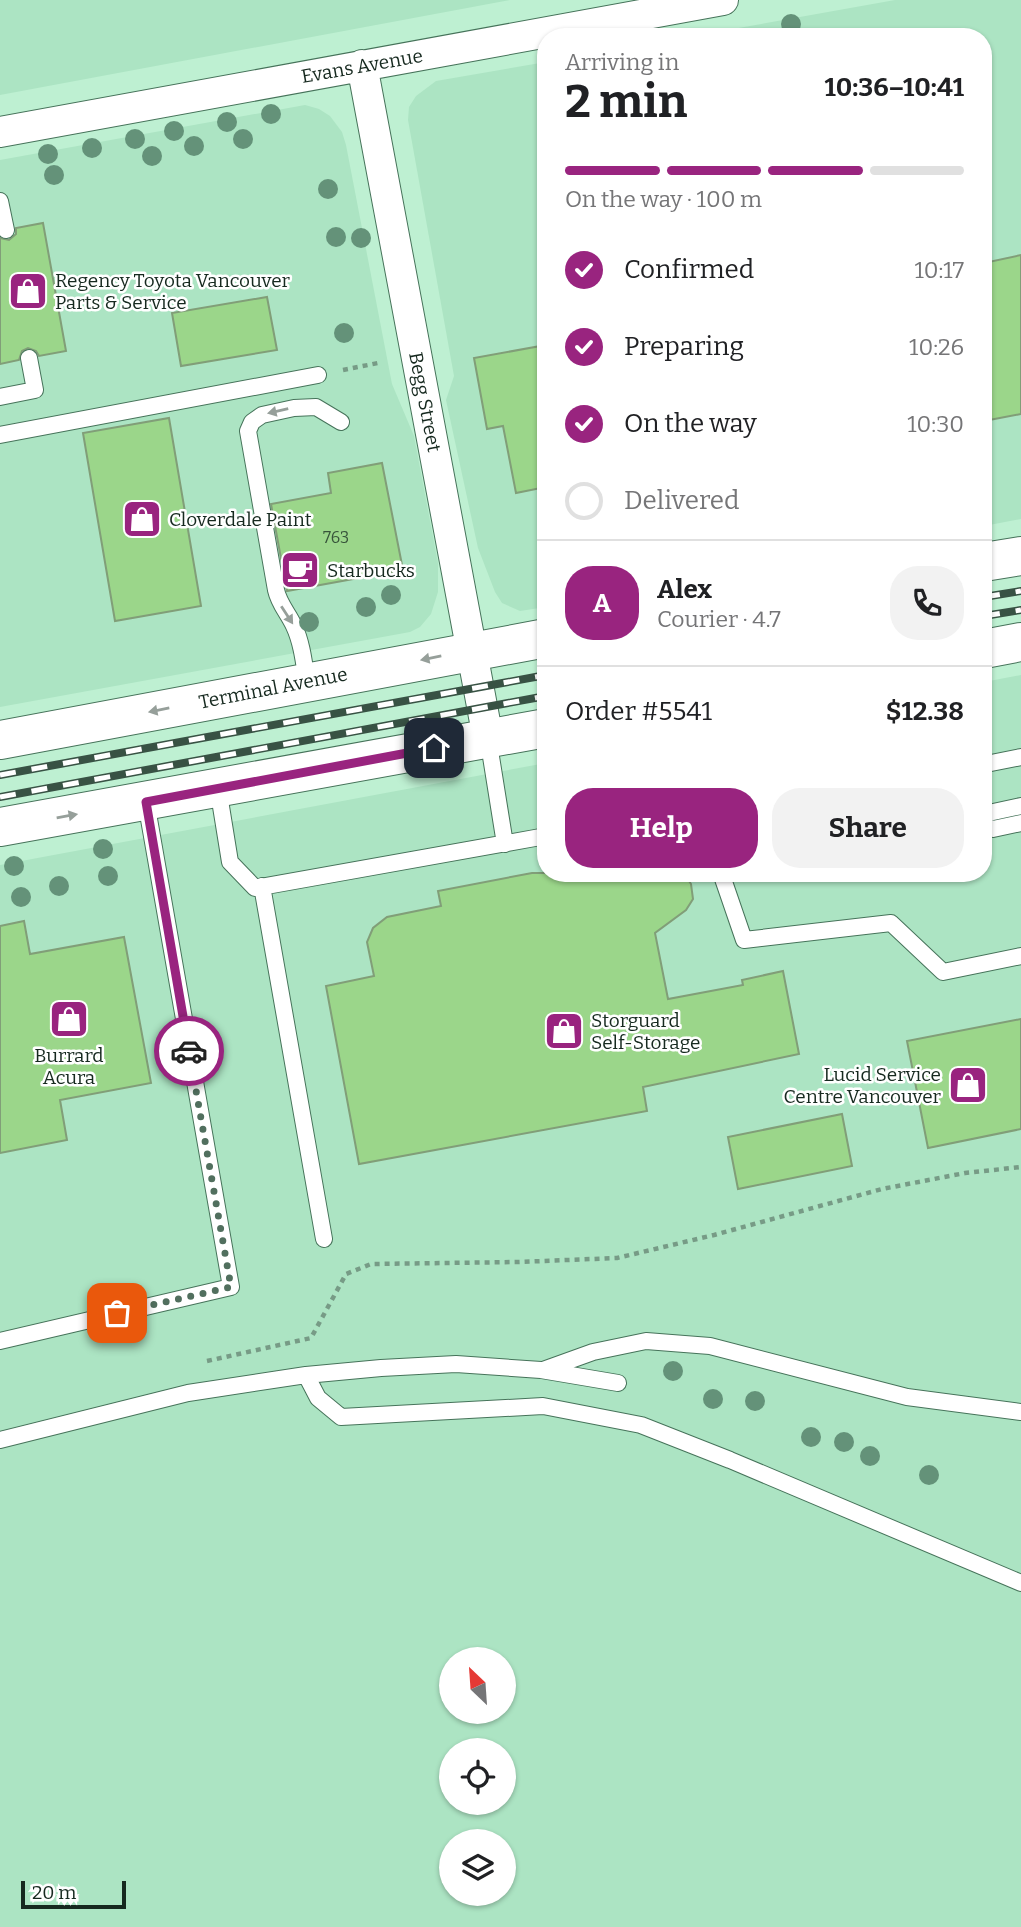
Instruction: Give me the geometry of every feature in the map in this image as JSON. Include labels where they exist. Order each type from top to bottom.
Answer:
[{"type":"main road","points":[[992,561],[1021,556]]},
{"type":"main road","name":"Terminal Avenue","points":[[0,740],[537,640]]},
{"type":"main road","points":[[992,647],[1021,642]]},
{"type":"main road","points":[[0,827],[537,730]]},
{"type":"street","name":"Evans Avenue","points":[[567,28],[723,0]]},
{"type":"street","name":"Evans Avenue","points":[[0,132],[537,33]]},
{"type":"street","name":"Begg Street","points":[[362,65],[488,738]]},
{"type":"lane","points":[[0,201],[6,230]]},
{"type":"lane","points":[[0,397],[35,390],[29,358]]},
{"type":"lane","points":[[0,435],[318,375]]},
{"type":"lane","points":[[307,682],[301,643],[295,627],[279,602],[276,590],[248,431],[252,422],[262,415],[294,408],[316,407],[341,422]]},
{"type":"lane","points":[[488,738],[505,844]]},
{"type":"lane","points":[[992,763],[1021,757]]},
{"type":"lane","points":[[218,788],[230,862],[255,888],[537,838]]},
{"type":"lane","points":[[0,1341],[231,1287],[146,802]]},
{"type":"lane","points":[[992,812],[1021,806]]},
{"type":"lane","points":[[992,829],[1021,823]]},
{"type":"lane","points":[[724,882],[744,940],[891,923],[943,972],[1021,956]]},
{"type":"lane","points":[[262,886],[324,1239]]},
{"type":"lane","points":[[541,1370],[593,1352],[646,1341],[710,1346],[907,1397],[1021,1412]]},
{"type":"lane","points":[[0,1440],[187,1393],[382,1368],[456,1364],[541,1370],[618,1383]]},
{"type":"lane","points":[[306,1376],[318,1398],[341,1417],[543,1406],[641,1425],[1021,1583]]},
{"type":"path","points":[[318,375],[378,363]]},
{"type":"path","points":[[203,1362],[311,1338],[346,1274],[371,1264],[617,1258],[714,1235],[882,1189],[965,1173],[1021,1167]]},
{"type":"shaded area","points":[[0,0],[510,0],[0,95]]},
{"type":"shaded area","points":[[895,0],[1021,0],[1021,519],[992,524],[992,28],[738,28]]},
{"type":"shaded area","points":[[537,64],[537,608],[520,611],[502,603],[495,592],[478,548],[446,400],[454,376],[408,120],[409,107],[416,96],[436,81]]},
{"type":"shaded area","points":[[305,105],[330,116],[342,132],[346,145],[392,384],[414,436],[438,563],[438,592],[431,614],[420,627],[410,632],[0,707],[0,160]]},
{"type":"shaded area","points":[[1021,675],[1021,1927],[0,1927],[0,865],[537,765],[537,882],[992,882],[992,680]]},
{"type":"building","name":"Regency Toyota Vancouver Parts & Service","points":[[43,223],[66,351],[39,356],[36,351],[28,348],[22,351],[19,360],[0,364],[0,238],[9,240],[16,234],[16,228]]},
{"type":"building","points":[[1021,255],[1021,414],[992,419],[992,261]]},
{"type":"building","points":[[267,297],[277,350],[181,366],[172,313]]},
{"type":"building","points":[[537,347],[537,489],[516,493],[503,426],[487,429],[474,358]]},
{"type":"building","name":"Cloverdale Paint","points":[[169,418],[201,606],[115,621],[83,433]]},
{"type":"building","points":[[382,463],[403,570],[287,591],[271,504],[331,493],[328,473]]},
{"type":"building","name":"Storguard Self-Storage","points":[[532,873],[537,873],[537,882],[690,882],[693,899],[686,910],[655,933],[668,999],[743,985],[742,980],[783,971],[799,1054],[643,1087],[647,1111],[359,1164],[326,986],[374,976],[367,942],[373,928],[387,917],[441,906],[438,891]]},
{"type":"building","name":"Burrard Acura","points":[[24,921],[30,954],[124,937],[151,1083],[60,1100],[67,1140],[0,1153],[0,926]]},
{"type":"building","name":"Lucid Service Centre Vancouver","points":[[1021,1019],[1021,1129],[928,1148],[907,1041]]},
{"type":"building","points":[[842,1114],[852,1166],[738,1189],[728,1137]]},
{"type":"railway","points":[[992,596],[1021,591]]},
{"type":"railway","points":[[992,615],[1021,610]]},
{"type":"railway","points":[[0,775],[537,677]]},
{"type":"railway","points":[[0,797],[537,698]]},
{"type":"way so far","points":[[117,1313],[231,1287],[189,1051]]},
{"type":"place","name":"Regency Toyota Vancouver Parts & Service","points":[[28,291]]},
{"type":"place","name":"Cloverdale Paint","points":[[142,519]]},
{"type":"place","name":"Starbucks","points":[[300,570]]},
{"type":"place","name":"Burrard Acura","points":[[69,1019]]},
{"type":"place","name":"Storguard Self-Storage","points":[[564,1031]]},
{"type":"place","name":"Lucid Service Centre Vancouver","points":[[968,1085]]},
{"type":"route","points":[[189,1051],[146,802],[434,748]]}]
